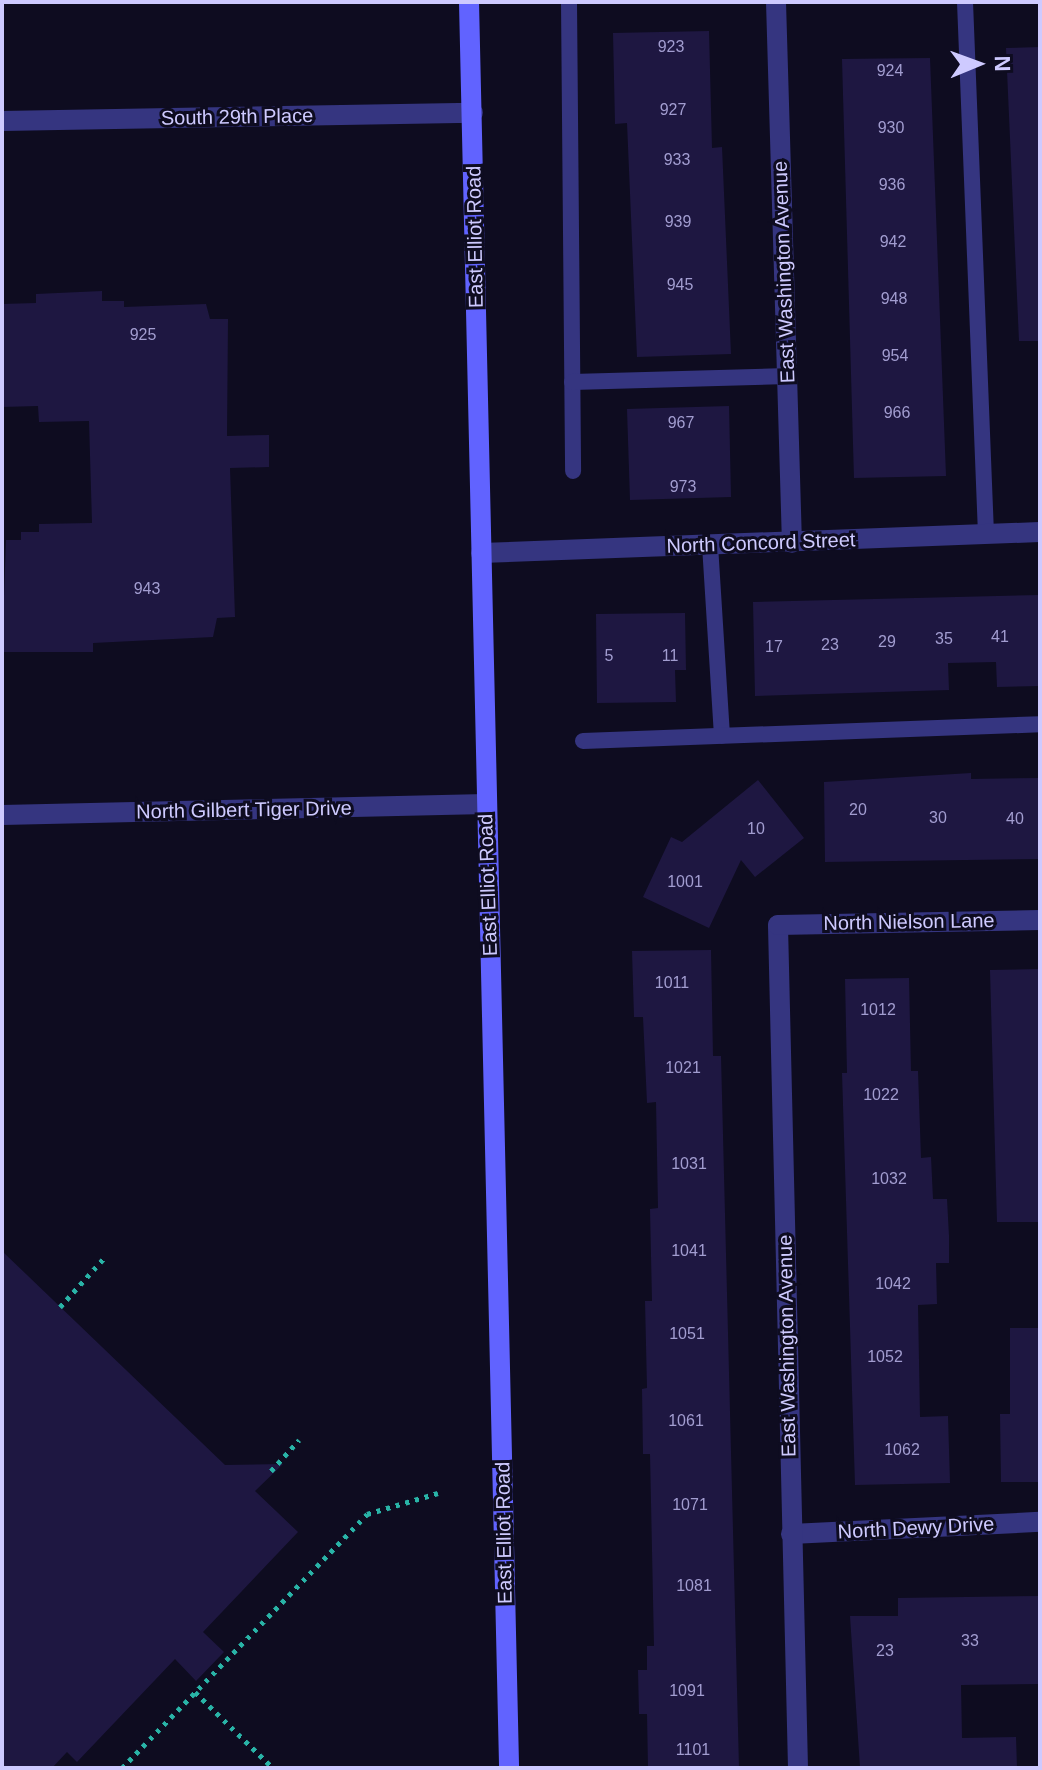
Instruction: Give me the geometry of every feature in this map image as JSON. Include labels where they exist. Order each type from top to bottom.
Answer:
[{"type":"main road","name":"East Elliot Road","points":[[469,2],[509,1768]]},
{"type":"street","name":"East Washington Avenue","points":[[776,2],[792,543]]},
{"type":"street","name":"South 29th Place","points":[[2,121],[473,113]]},
{"type":"street","name":"North Concord Street","points":[[481,553],[1040,532]]},
{"type":"street","name":"North Gilbert Tiger Drive","points":[[2,815],[486,804]]},
{"type":"street","name":"North Nielson Lane","points":[[778,925],[1040,920]]},
{"type":"street","name":"East Washington Avenue","points":[[778,925],[798,1768]]},
{"type":"street","name":"North Dewy Drive","points":[[791,1534],[1040,1522]]},
{"type":"lane","points":[[569,2],[573,471]]},
{"type":"lane","points":[[965,2],[986,534]]},
{"type":"lane","points":[[572,382],[787,376]]},
{"type":"lane","points":[[710,545],[722,736]]},
{"type":"lane","points":[[583,741],[1040,724]]},
{"type":"path","points":[[60,1307],[106,1256]]},
{"type":"path","points":[[271,1471],[299,1440]]},
{"type":"path","points":[[122,1768],[367,1514],[438,1493]]},
{"type":"path","points":[[195,1692],[273,1768]]},
{"type":"building","points":[[709,31],[712,148],[722,147],[731,354],[637,357],[627,123],[615,124],[613,33]]},
{"type":"building","points":[[1040,47],[1040,341],[1019,341],[1006,48]]},
{"type":"building","points":[[930,58],[946,476],[854,478],[842,59]]},
{"type":"building","points":[[102,291],[102,301],[124,301],[124,307],[206,304],[210,319],[228,319],[227,436],[269,435],[269,467],[230,468],[235,617],[217,618],[213,637],[93,643],[93,652],[2,652],[6,540],[21,540],[21,532],[39,532],[39,524],[92,523],[89,421],[39,422],[38,406],[2,407],[2,304],[36,303],[36,294]]},
{"type":"building","points":[[729,406],[731,497],[630,500],[627,409]]},
{"type":"building","points":[[1040,595],[1040,686],[997,687],[996,662],[948,663],[949,690],[755,696],[753,602]]},
{"type":"building","points":[[685,613],[686,670],[675,670],[676,702],[597,703],[596,614]]},
{"type":"building","points":[[971,773],[971,779],[1040,778],[1040,859],[825,862],[824,782]]},
{"type":"building","points":[[758,780],[804,838],[755,877],[741,860],[709,928],[643,897],[671,837],[682,842]]},
{"type":"building","points":[[711,950],[713,1056],[721,1056],[739,1768],[648,1768],[647,1714],[639,1714],[638,1670],[647,1670],[647,1646],[654,1646],[650,1454],[643,1454],[642,1389],[647,1388],[645,1301],[652,1301],[650,1209],[658,1208],[656,1102],[647,1103],[643,1017],[634,1017],[632,951]]},
{"type":"building","points":[[1040,969],[1040,1222],[997,1222],[990,970]]},
{"type":"building","points":[[909,978],[911,1071],[918,1071],[921,1158],[931,1157],[933,1199],[947,1199],[949,1236],[949,1263],[936,1263],[937,1304],[918,1305],[920,1417],[948,1416],[950,1483],[855,1485],[842,1073],[847,1073],[845,979]]},
{"type":"building","points":[[2,1251],[225,1465],[283,1464],[255,1491],[298,1532],[203,1632],[224,1652],[196,1681],[175,1659],[77,1762],[67,1752],[52,1768],[2,1768]]},
{"type":"building","points":[[1010,1328],[1040,1328],[1040,1482],[1001,1482],[1000,1414],[1010,1414]]},
{"type":"building","points":[[1040,1596],[1040,1684],[961,1685],[962,1738],[1016,1737],[1017,1768],[860,1768],[850,1616],[898,1616],[898,1598]]}]
